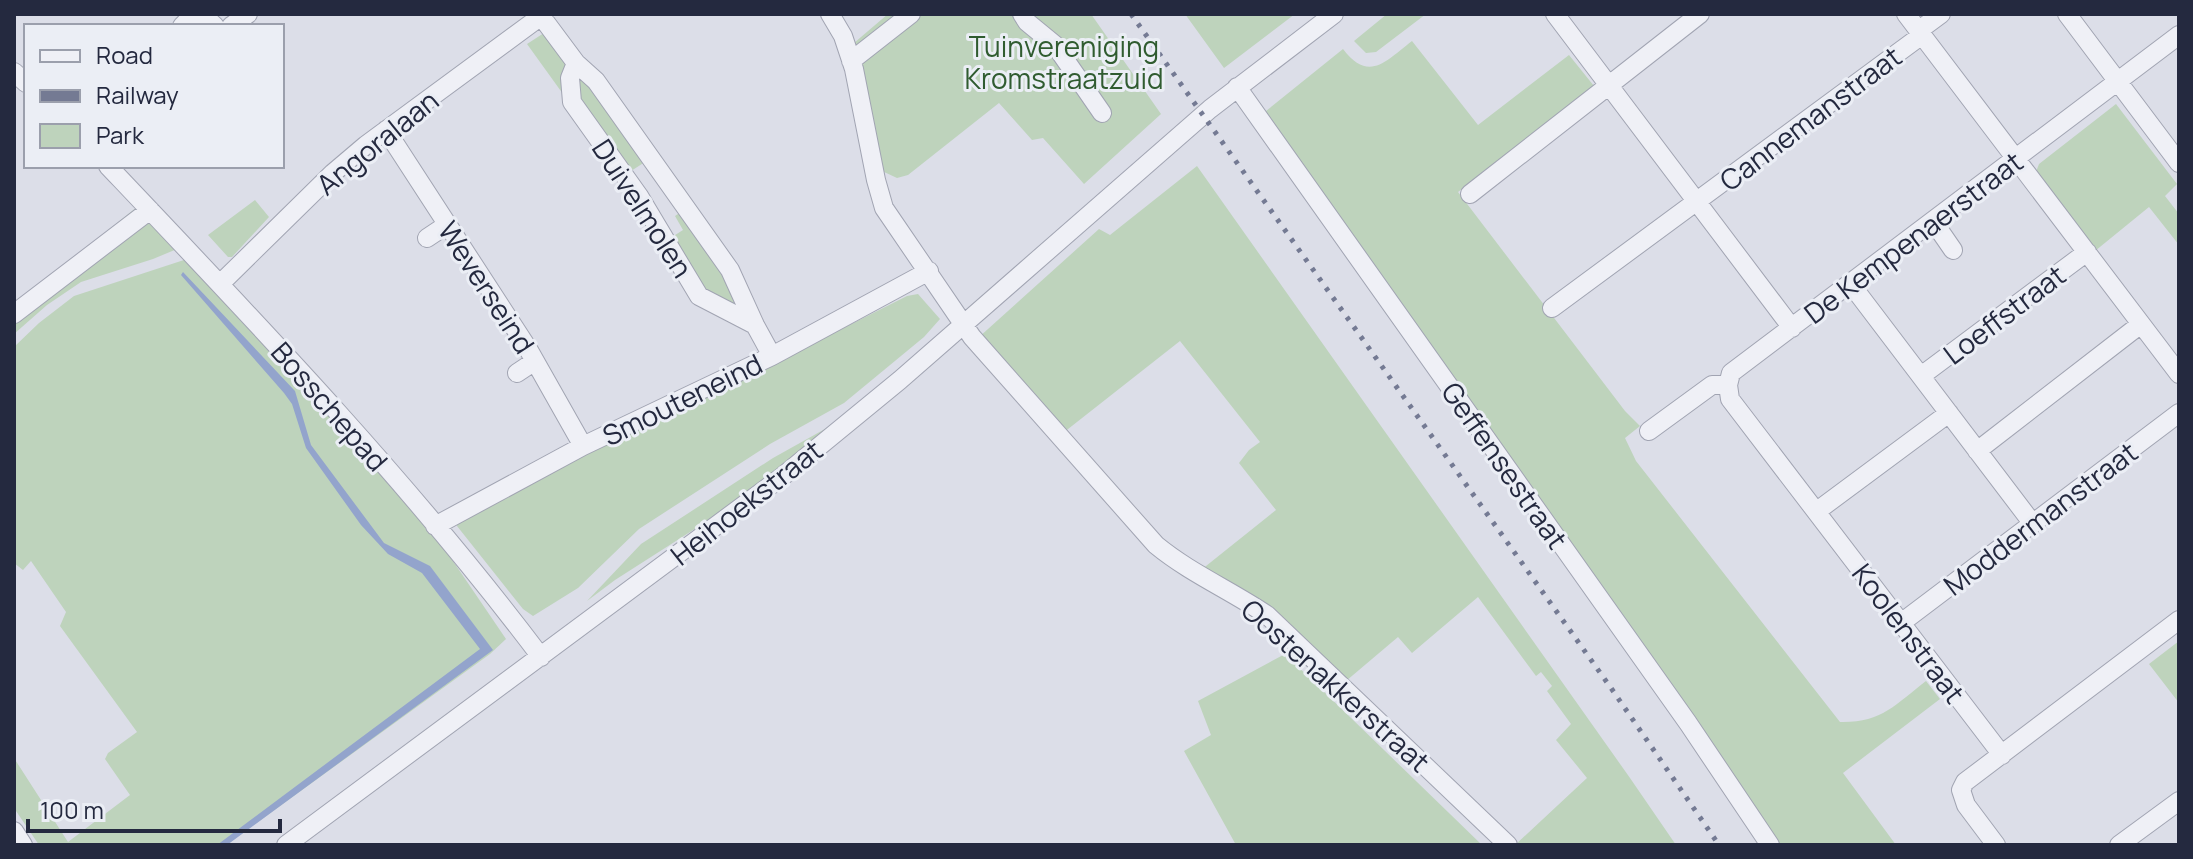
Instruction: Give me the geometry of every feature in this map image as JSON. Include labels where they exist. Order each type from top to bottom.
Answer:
[{"type":"street","name":"Oostenakkerstraat","points":[[830,14],[850,56],[884,208],[972,337],[1156,545],[1179,564],[1230,590],[1267,615],[1508,845]]},
{"type":"street","points":[[829,53],[850,56],[911,14]]},
{"type":"street","points":[[1022,14],[1027,22],[1055,45],[1102,113]]},
{"type":"street","name":"Heihoekstraat","points":[[286,845],[783,476],[1183,132],[1334,14]]},
{"type":"street","points":[[1555,14],[1792,328]]},
{"type":"street","points":[[1470,194],[1700,14]]},
{"type":"street","points":[[1906,14],[2179,374]]},
{"type":"street","name":"Cannemanstraat","points":[[1552,308],[1697,202],[1941,14]]},
{"type":"street","points":[[2067,14],[2179,163]]},
{"type":"street","name":"Duivelmolen","points":[[543,15],[576,63],[596,81],[730,270],[772,356]]},
{"type":"street","name":"Angoralaan","points":[[221,283],[333,173],[386,130],[543,15]]},
{"type":"street","name":"De Kempenaerstraat","points":[[1649,431],[1712,385],[1728,385],[1731,373],[2179,35]]},
{"type":"street","name":"Duivelmolen","points":[[576,63],[570,78],[572,102],[639,196],[699,296],[755,325]]},
{"type":"street","name":"Geffensestraat","points":[[1237,87],[1688,723],[1770,845]]},
{"type":"street","name":"Weverseind","points":[[386,130],[535,361],[583,446]]},
{"type":"street","name":"Bosschepad","points":[[110,168],[221,283],[435,526],[541,657]]},
{"type":"street","points":[[14,314],[150,210]]},
{"type":"street","points":[[1933,221],[1953,250]]},
{"type":"street","points":[[427,238],[448,224]]},
{"type":"street","name":"Loeffstraat","points":[[1921,376],[2087,252]]},
{"type":"street","name":"Smouteneind","points":[[435,526],[583,446],[772,356],[929,271]]},
{"type":"street","points":[[1850,283],[2033,524]]},
{"type":"street","points":[[1977,451],[2141,324]]},
{"type":"street","points":[[517,373],[535,361]]},
{"type":"street","name":"Koolenstraat","points":[[1728,385],[1730,399],[2002,755]]},
{"type":"street","points":[[1817,511],[1949,413]]},
{"type":"street","name":"Moddermanstraat","points":[[1901,623],[2179,413]]},
{"type":"street","points":[[1996,845],[1966,805],[1961,790],[1965,782],[2179,620]]},
{"type":"street","points":[[2119,845],[2179,801]]},
{"type":"street","points":[[14,831],[23,845]]},
{"type":"green space","name":"Tuinvereniging Kromstraatzuid","points":[[888,14],[1091,14],[1161,114],[1084,184],[1043,138],[1032,140],[999,103],[908,175],[897,178],[882,171],[860,52],[854,43]]},
{"type":"green space","points":[[1185,14],[1295,14],[1224,68]]},
{"type":"green space","points":[[1387,14],[1426,14],[1376,52],[1366,53],[1354,41]]},
{"type":"green space","points":[[544,33],[566,65],[563,94],[527,44]]},
{"type":"green space","points":[[1412,41],[1478,125],[1569,55],[1594,86],[1458,192],[1625,411],[1640,426],[1625,438],[1636,461],[1840,722],[1877,716],[1926,681],[1940,699],[1843,773],[1896,845],[1775,845],[1261,115],[1343,49],[1352,59],[1369,67],[1386,61]]},
{"type":"green space","points":[[580,78],[591,87],[645,162],[631,171],[578,100]]},
{"type":"green space","points":[[2116,104],[2177,184],[2165,196],[2179,214],[2179,245],[2149,207],[2095,251],[2036,172],[2039,164]]},
{"type":"green space","points":[[1197,166],[1676,845],[1515,845],[1587,778],[1556,740],[1571,724],[1547,691],[1552,686],[1541,672],[1536,676],[1478,597],[1412,653],[1398,637],[1346,681],[1201,570],[1276,510],[1239,463],[1260,442],[1180,341],[1063,433],[978,338],[1099,229],[1110,235]]},
{"type":"green space","points":[[255,200],[269,217],[232,257],[228,257],[208,235]]},
{"type":"green space","points":[[137,207],[177,249],[81,282],[47,305],[14,334],[14,306]]},
{"type":"green space","points":[[681,212],[725,273],[738,304],[734,306],[703,289],[672,237],[683,230],[675,216]]},
{"type":"green space","points":[[187,259],[297,377],[440,542],[506,639],[490,654],[226,845],[39,845],[14,808],[14,758],[68,842],[130,795],[105,759],[108,753],[137,732],[60,626],[66,612],[31,561],[23,570],[14,563],[14,347],[74,296]]},
{"type":"green space","points":[[918,294],[940,319],[924,337],[844,403],[770,444],[639,529],[578,588],[533,616],[523,609],[457,526],[456,515],[756,372],[907,296]]},
{"type":"green space","points":[[850,415],[776,477],[587,601],[641,544],[773,458]]},
{"type":"green space","points":[[2179,641],[2179,703],[2149,664]]},
{"type":"green space","points":[[1285,654],[1482,845],[1236,845],[1184,751],[1211,735],[1198,701]]},
{"type":"water","points":[[183,272],[295,391],[311,445],[384,543],[430,566],[493,650],[227,845],[217,845],[480,649],[422,573],[388,554],[361,525],[306,448],[292,404],[181,275]]},
{"type":"railway","points":[[1131,14],[1611,688],[1719,845]]}]
